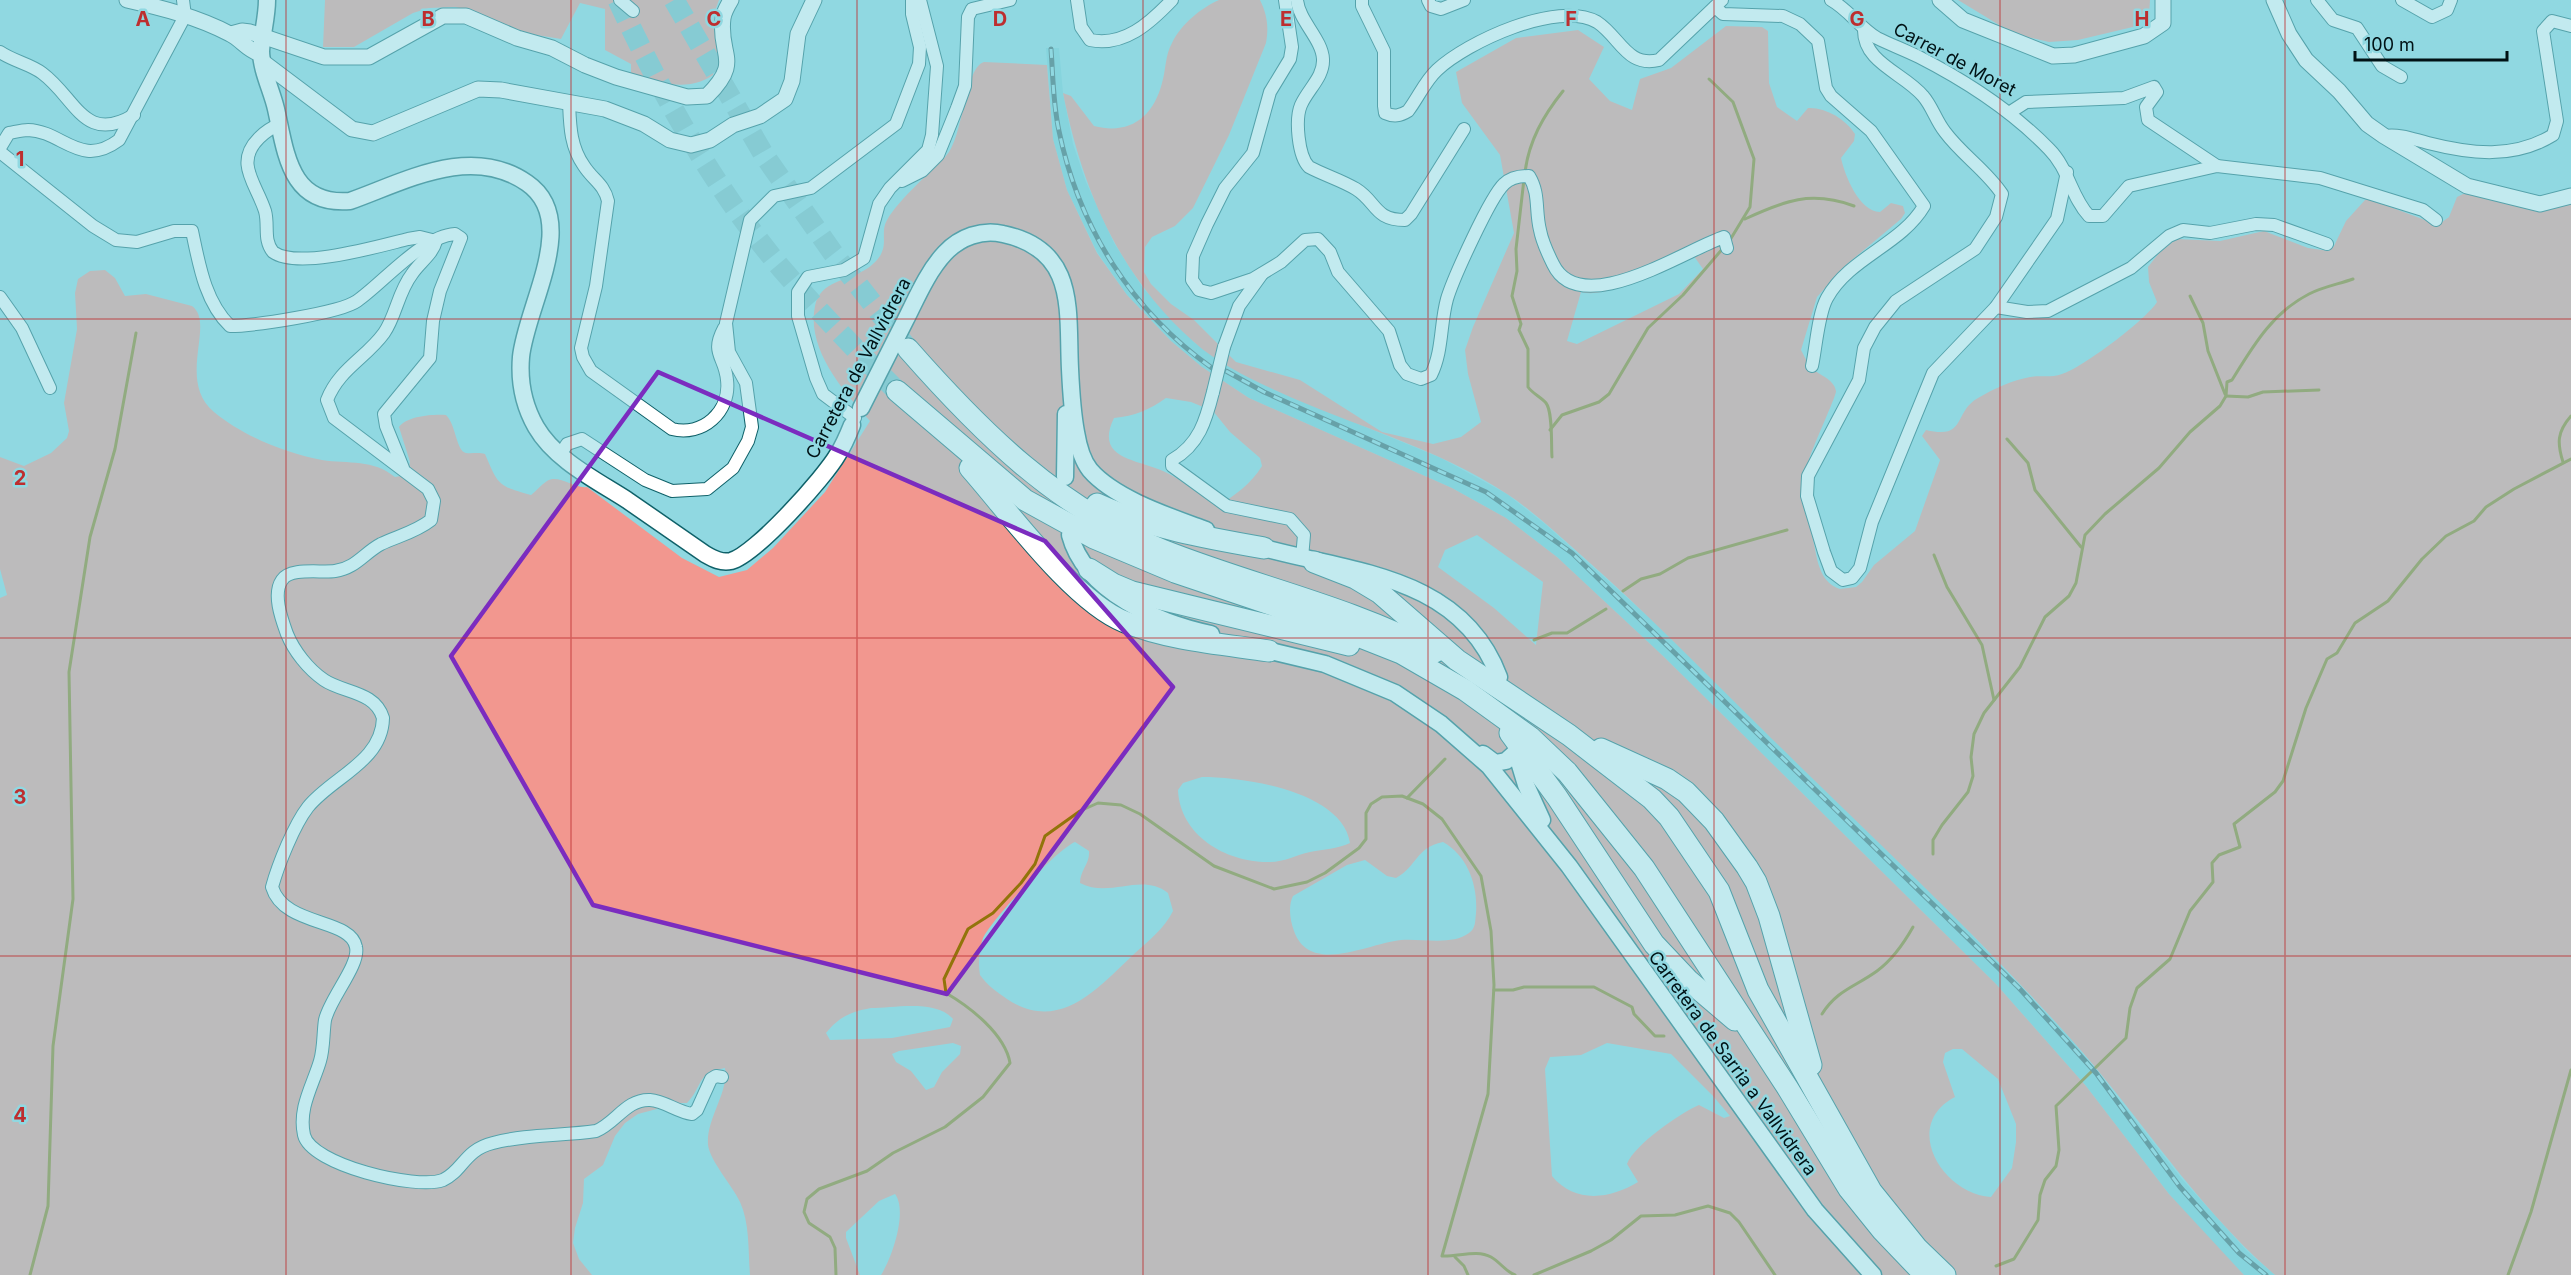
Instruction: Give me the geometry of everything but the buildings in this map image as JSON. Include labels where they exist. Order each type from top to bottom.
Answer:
[{"type":"highway","points":[[908,349],[966,414],[1030,472],[1112,526],[1160,549],[1234,577],[1356,616],[1426,647],[1469,681]]},
{"type":"highway","points":[[897,391],[928,420],[1025,500],[1094,538],[1175,572],[1320,621],[1469,681],[1569,735],[1666,779],[1686,792],[1714,821],[1756,882],[1769,916],[1801,1034],[1835,1127]]},
{"type":"highway","points":[[947,393],[1033,463],[1083,498],[1134,519],[1198,536],[1264,548]]},
{"type":"highway","points":[[928,420],[1064,575],[1108,613],[1124,622],[1147,629],[1269,651]]},
{"type":"highway","points":[[1308,560],[1374,588],[1469,681],[1557,797],[1654,944],[1681,973],[1757,1041]]},
{"type":"highway","points":[[1089,569],[1113,584],[1132,592],[1378,652],[1469,681]]},
{"type":"highway","points":[[1491,708],[1548,754],[1601,813],[1665,899],[1855,1197],[1894,1244],[1925,1275]]},
{"type":"highway","points":[[1569,735],[1652,799],[1674,824],[1707,870],[1729,912],[1758,990],[1857,1167],[1885,1209],[1917,1248],[1945,1275]]},
{"type":"main road","points":[[263,52],[267,0]]},
{"type":"main road","name":"Carretera de Vallvidrera","points":[[263,52],[288,162],[295,177],[310,192],[330,201],[350,201],[442,168],[465,165],[484,166],[509,173],[538,193],[550,215],[551,240],[521,354],[521,380],[536,427],[560,455],[716,560],[728,562],[740,558],[754,548],[815,484],[838,454],[935,266],[951,247],[978,233],[1002,234],[1021,239],[1038,250],[1056,268],[1068,298],[1070,368],[1076,431],[1089,469]]},
{"type":"main road","name":"Carretera de Vallvidrera","points":[[1065,477],[1066,401],[1070,368]]},
{"type":"main road","points":[[1089,469],[1110,486],[1141,504],[1232,539],[1308,560],[1385,576],[1432,599],[1453,614],[1476,638],[1499,677]]},
{"type":"main road","points":[[1070,535],[1078,554],[1089,569],[1118,595],[1164,619],[1269,651],[1325,664],[1368,680],[1413,704],[1495,763],[1506,761],[1516,752],[1535,807],[1569,866]]},
{"type":"main road","points":[[1460,739],[1499,778],[1569,866]]},
{"type":"main road","name":"Carretera de Sarria a Vallvidrera","points":[[1569,866],[1815,1210],[1873,1275]]},
{"type":"street","points":[[127,0],[185,16],[231,34],[254,52],[324,57],[369,57],[443,16],[466,16],[517,38],[552,48],[585,65],[616,77],[687,97],[707,96],[727,71],[728,54],[723,17],[731,0]]},
{"type":"street","points":[[0,148],[9,133],[27,130],[86,151],[99,152],[119,140],[185,16],[183,0]]},
{"type":"street","points":[[620,0],[633,11]]},
{"type":"street","points":[[263,52],[352,129],[373,133],[478,89],[530,94],[606,109],[644,124],[679,143],[691,145],[710,140],[733,125],[760,116],[785,99],[792,81],[798,34],[814,0]]},
{"type":"street","points":[[569,102],[572,144],[586,169],[606,191],[608,201],[596,286],[581,348],[583,357],[591,371],[672,429],[686,432],[697,430],[707,425],[715,415],[726,393],[728,381],[717,352],[750,220],[774,196],[811,188],[896,124],[920,64],[920,47],[912,14],[912,0]]},
{"type":"street","points":[[856,417],[824,394],[800,327],[798,292],[808,277],[850,268],[864,258],[875,214],[890,188],[928,150],[932,135],[938,66],[920,0]]},
{"type":"street","points":[[890,188],[922,171],[938,155],[965,86],[968,17],[972,9],[1010,0]]},
{"type":"street","points":[[1077,0],[1081,27],[1090,40],[1099,42],[1110,42],[1141,29],[1172,0]]},
{"type":"street","points":[[1263,273],[1211,293],[1199,290],[1192,280],[1191,268],[1207,224],[1225,188],[1253,153],[1270,92],[1290,59],[1292,47],[1285,0]]},
{"type":"street","points":[[1297,0],[1323,58],[1321,73],[1300,106],[1299,148],[1308,167],[1359,190],[1381,216],[1394,220],[1405,220],[1464,129]]},
{"type":"street","points":[[1362,0],[1362,6],[1384,51],[1384,106],[1385,113],[1392,116],[1408,111],[1440,68],[1500,31],[1520,22],[1553,17],[1589,18],[1606,30],[1635,58],[1648,63],[1659,60],[1718,3],[1723,14],[1783,16],[1800,24],[1818,41],[1826,88],[1830,96],[1871,131],[1924,206],[1915,221],[1843,275],[1826,300],[1812,366]]},
{"type":"street","points":[[1428,0],[1431,6],[1442,9],[1464,0]]},
{"type":"street","name":"Carrer de Moret","points":[[1832,0],[1850,12],[1864,29],[1950,74],[2009,113],[2026,102],[2124,98],[2154,87],[2157,92],[2146,107],[2148,120],[2217,166],[2320,178],[2423,210],[2436,220]]},
{"type":"street","points":[[1940,0],[1963,20],[2053,56],[2074,55],[2144,36],[2163,23],[2163,0]]},
{"type":"street","points":[[2274,0],[2289,34],[2306,60],[2339,90],[2367,124],[2384,136],[2467,186],[2540,204],[2571,196]]},
{"type":"street","points":[[2317,0],[2333,20],[2357,28],[2382,66],[2401,77]]},
{"type":"street","points":[[2402,0],[2432,17]]},
{"type":"street","points":[[2418,0],[2432,17]]},
{"type":"street","points":[[2432,17],[2447,10],[2450,1]]},
{"type":"street","points":[[2384,136],[2406,135],[2456,150],[2509,153],[2537,145],[2553,135],[2557,121],[2543,31],[2552,21],[2571,26]]},
{"type":"street","points":[[1864,29],[1864,38],[1873,55],[1923,96],[1945,132],[1992,180],[2002,194],[1996,217],[1975,249],[1896,301],[1875,327],[1864,348],[1859,380],[1808,476],[1807,496],[1824,552],[1831,571],[1843,580],[1852,578],[1860,568],[1872,522],[1933,373],[1995,307],[2056,219],[2067,172]]},
{"type":"street","points":[[0,52],[39,71],[57,85],[81,116],[101,127],[119,123],[134,115]]},
{"type":"street","points":[[2009,113],[2050,150],[2067,172],[2089,216],[2097,218],[2103,216],[2122,191],[2129,186],[2217,166]]},
{"type":"street","points":[[279,125],[271,128],[259,138],[249,149],[246,157],[247,166],[265,211],[267,241],[273,252],[284,257],[335,257],[420,237],[436,241]]},
{"type":"street","points":[[0,152],[93,226],[116,240],[137,242],[174,231],[192,231],[211,299],[219,315],[230,326],[330,313],[356,302],[390,270],[436,241],[455,234],[460,238],[440,291],[433,321],[430,358],[384,414],[386,426],[403,468]]},
{"type":"street","points":[[1308,560],[1304,536],[1290,519],[1227,506],[1172,466],[1172,460],[1195,441],[1206,420],[1224,346],[1239,306],[1263,273],[1305,240],[1318,239],[1330,252],[1338,272],[1389,332],[1400,365],[1407,374],[1420,379],[1431,375],[1439,360],[1448,297],[1466,255],[1504,184],[1517,176],[1529,176],[1537,190],[1539,229],[1554,267],[1574,284],[1592,288],[1648,272],[1684,253],[1724,237],[1726,248]]},
{"type":"street","points":[[1995,307],[2026,312],[2048,311],[2131,267],[2169,236],[2183,230],[2210,233],[2256,224],[2274,225],[2327,244]]},
{"type":"street","points":[[436,241],[435,248],[411,274],[398,296],[384,332],[343,372],[327,399],[334,418],[428,489],[434,501],[431,520],[416,530],[379,545],[352,566],[333,572],[289,574],[281,581],[279,588],[284,625],[298,654],[326,682],[370,700],[381,710],[383,718],[379,737],[364,759],[321,792],[306,809],[272,887],[279,902],[303,917],[340,930],[351,937],[357,950],[356,960],[329,1007],[320,1060],[304,1108],[306,1141],[317,1153],[360,1171],[384,1178],[435,1182],[452,1174],[472,1152],[492,1143],[536,1135],[586,1132],[605,1128],[626,1108],[647,1100],[692,1114],[697,1110],[711,1079],[716,1076],[722,1077]]},
{"type":"street","points":[[0,297],[22,328],[50,388]]},
{"type":"street","points":[[560,455],[567,444],[582,439],[645,480],[664,489],[695,491],[717,483],[733,468],[742,453],[752,427],[746,383],[729,352],[726,323]]},
{"type":"street","name":"Carretera de Vallvidrera","points":[[1065,477],[1072,468],[1089,469]]},
{"type":"highlighted area","points":[[658,372],[1045,541],[1173,687],[947,994],[593,905],[451,656]]},
{"type":"shaded area","points":[[325,0],[719,0],[713,16],[717,51],[713,75],[693,84],[672,84],[631,74],[631,64],[605,50],[605,9],[580,3],[561,39],[518,32],[498,26],[479,13],[455,7],[429,8],[413,13],[354,47],[323,47]]},
{"type":"shaded area","points":[[1219,0],[1260,0],[1267,21],[1266,43],[1229,135],[1193,208],[1175,226],[1152,237],[1145,247],[1144,272],[1151,284],[1171,304],[1194,320],[1236,362],[1300,380],[1382,432],[1433,444],[1461,437],[1481,422],[1468,374],[1465,350],[1514,233],[1500,155],[1462,103],[1456,72],[1516,38],[1578,30],[1604,47],[1589,79],[1610,101],[1632,110],[1640,79],[1671,68],[1726,26],[1762,27],[1768,31],[1769,83],[1777,107],[1797,121],[1808,108],[1815,108],[1828,112],[1846,123],[1855,134],[1854,141],[1841,158],[1846,174],[1859,199],[1872,210],[1880,212],[1891,203],[1903,206],[1905,213],[1901,219],[1846,265],[1817,297],[1801,350],[1810,366],[1829,380],[1836,391],[1808,463],[1806,496],[1819,567],[1825,578],[1840,589],[1856,587],[1874,565],[1915,531],[1940,460],[1922,436],[1926,430],[1948,431],[1954,428],[1965,410],[1978,398],[2003,385],[2024,378],[2062,374],[2084,363],[2113,342],[2151,310],[2157,302],[2149,282],[2148,267],[2159,253],[2176,239],[2220,241],[2264,231],[2308,248],[2329,251],[2334,246],[2346,221],[2365,200],[2372,200],[2438,225],[2449,217],[2457,197],[2463,194],[2571,199],[2571,1275],[2275,1275],[2219,1220],[2096,1068],[1996,959],[1650,619],[1545,523],[1507,494],[1452,463],[1266,386],[1223,363],[1194,342],[1145,289],[1125,260],[1108,229],[1081,163],[1063,93],[1071,96],[1094,126],[1118,128],[1138,121],[1146,114],[1158,95],[1168,52],[1176,36],[1192,17]],"holes":[[[1691,252],[1703,269],[1679,294],[1577,344],[1567,341],[1581,292],[1607,291],[1621,286]]]},
{"type":"shaded area","points":[[1958,0],[2150,0],[2149,15],[2137,26],[2078,40],[2049,42],[2014,34]]},
{"type":"shaded area","points":[[1046,48],[1059,48],[1063,93],[1073,144],[1086,182],[1114,243],[1143,288],[1195,343],[1227,365],[1278,391],[1441,458],[1507,494],[1545,524],[1652,620],[1952,914],[2072,1040],[2182,1179],[2247,1251],[2275,1275],[2244,1275],[2217,1249],[2169,1194],[2086,1086],[1996,984],[1662,655],[1557,557],[1506,518],[1452,488],[1249,398],[1202,367],[1171,341],[1127,295],[1097,252],[1067,190],[1053,139]]},
{"type":"shaded area","points":[[984,62],[1047,65],[1053,139],[1067,190],[1097,253],[1127,295],[1171,341],[1202,367],[1249,398],[1452,488],[1506,518],[1557,557],[1662,655],[1996,984],[2086,1086],[2169,1194],[2244,1275],[881,1275],[890,1258],[899,1223],[899,1202],[895,1194],[879,1201],[846,1232],[846,1238],[860,1275],[750,1275],[747,1228],[743,1210],[708,1145],[710,1125],[724,1087],[725,1068],[704,1077],[687,1103],[638,1114],[625,1123],[615,1136],[603,1165],[584,1179],[583,1203],[573,1243],[579,1259],[592,1275],[0,1275],[0,598],[7,595],[0,569],[0,457],[24,466],[51,453],[67,438],[69,431],[64,403],[77,329],[75,293],[78,279],[90,271],[105,270],[115,278],[125,296],[146,294],[192,306],[198,314],[200,325],[197,369],[198,384],[203,399],[225,421],[251,436],[294,453],[322,460],[378,467],[395,477],[407,475],[410,462],[399,427],[414,418],[446,415],[463,451],[485,454],[496,478],[505,486],[531,495],[552,479],[587,487],[682,558],[719,577],[747,570],[773,548],[825,492],[870,421],[829,369],[816,338],[815,306],[818,297],[829,286],[868,268],[881,255],[887,220],[899,203],[946,156],[952,147],[968,89],[977,67]],"holes":[[[1166,398],[1191,402],[1213,411],[1230,432],[1260,458],[1262,466],[1248,484],[1218,506],[1163,471],[1131,460],[1114,450],[1109,432],[1114,418],[1129,416],[1154,406]],[[1477,535],[1543,582],[1536,645],[1494,608],[1438,567],[1445,550]],[[1202,777],[1241,780],[1288,790],[1310,799],[1329,811],[1343,825],[1350,843],[1275,862],[1238,858],[1209,844],[1197,833],[1187,821],[1178,790],[1183,783]],[[1075,842],[1089,851],[1080,883],[1103,888],[1136,885],[1158,887],[1168,893],[1173,911],[1155,935],[1091,993],[1060,1009],[1044,1012],[1026,1009],[992,988],[980,975],[979,956],[983,938],[998,916],[1054,858]],[[1443,842],[1452,848],[1465,863],[1473,882],[1476,903],[1475,924],[1469,933],[1454,939],[1388,942],[1342,954],[1313,952],[1302,944],[1294,931],[1291,918],[1290,904],[1293,896],[1347,865],[1365,860],[1387,876],[1396,878],[1403,874],[1427,849]],[[914,1006],[936,1009],[953,1019],[950,1027],[892,1038],[830,1040],[826,1033],[831,1027],[840,1019],[857,1011]],[[953,1043],[961,1046],[960,1054],[942,1072],[934,1087],[926,1090],[911,1071],[896,1062],[892,1054]],[[1607,1043],[1671,1054],[1730,1116],[1724,1118],[1699,1105],[1691,1109],[1658,1130],[1631,1156],[1627,1164],[1638,1182],[1605,1195],[1582,1195],[1561,1185],[1552,1176],[1545,1069],[1550,1057],[1581,1055]],[[1953,1049],[1962,1049],[1998,1079],[2016,1124],[2012,1168],[1991,1197],[1973,1193],[1957,1184],[1934,1156],[1930,1140],[1931,1124],[1939,1109],[1955,1097],[1943,1062],[1945,1053]]]},
{"type":"waterway","points":[[1709,79],[1733,102],[1754,159],[1750,207],[1730,240]]},
{"type":"waterway","points":[[1525,172],[1538,129],[1563,91]]},
{"type":"waterway","points":[[1524,179],[1516,249],[1517,271],[1512,296],[1521,324],[1519,330],[1528,349],[1528,387],[1548,407],[1551,421],[1552,457]]},
{"type":"waterway","points":[[1745,219],[1772,207],[1811,198],[1839,201],[1854,206]]},
{"type":"waterway","points":[[1550,430],[1562,415],[1599,402],[1609,394],[1648,328],[1683,295],[1724,247]]},
{"type":"waterway","points":[[1933,854],[1933,840],[1968,792],[1973,776],[1971,757],[1974,734],[1984,713],[2020,667],[2045,617],[2069,596],[2076,583],[2085,535],[2105,514],[2159,468],[2190,432],[2220,406],[2226,396],[2227,382],[2232,380],[2264,331],[2284,311],[2309,294],[2353,279]]},
{"type":"waterway","points":[[2190,296],[2203,323],[2208,351],[2225,394]]},
{"type":"waterway","points":[[30,1275],[48,1206],[53,1046],[73,899],[69,672],[90,537],[115,449],[136,333]]},
{"type":"waterway","points":[[2226,396],[2248,397],[2263,392],[2319,390]]},
{"type":"waterway","points":[[2563,462],[2560,438],[2563,427],[2571,416]]},
{"type":"waterway","points":[[2007,439],[2028,463],[2035,490],[2081,547]]},
{"type":"waterway","points":[[1996,1266],[2014,1259],[2038,1220],[2040,1195],[2045,1180],[2056,1166],[2059,1150],[2056,1106],[2126,1038],[2130,1008],[2137,988],[2170,959],[2190,911],[2213,882],[2212,863],[2219,855],[2240,847],[2234,824],[2275,792],[2283,781],[2306,708],[2327,659],[2337,653],[2355,623],[2388,601],[2422,559],[2446,536],[2474,521],[2486,507],[2514,489],[2571,459]]},
{"type":"waterway","points":[[1623,591],[1641,579],[1660,574],[1688,558],[1787,530]]},
{"type":"waterway","points":[[1934,555],[1947,587],[1982,645],[1994,700]]},
{"type":"waterway","points":[[1534,640],[1552,633],[1567,633],[1606,609]]},
{"type":"waterway","points":[[1407,798],[1445,759]]},
{"type":"waterway","points":[[836,1275],[835,1248],[830,1237],[809,1223],[804,1212],[807,1199],[819,1189],[867,1171],[893,1153],[945,1127],[983,1097],[1010,1063],[1001,1042],[985,1022],[946,993],[944,979],[968,929],[993,913],[1021,883],[1035,864],[1045,836],[1080,811],[1098,803],[1121,805],[1140,814],[1214,866],[1274,889],[1307,882],[1325,873],[1359,848],[1366,839],[1366,813],[1371,804],[1382,797],[1402,796],[1423,804],[1442,819],[1481,876],[1491,931],[1494,985],[1488,1094],[1442,1256],[1474,1253],[1486,1255],[1515,1275]]},
{"type":"waterway","points":[[1822,1014],[1840,994],[1888,962],[1913,927]]},
{"type":"waterway","points":[[1494,990],[1513,990],[1524,987],[1594,987],[1632,1007],[1634,1014],[1655,1036],[1664,1036]]},
{"type":"waterway","points":[[2508,1275],[2531,1212],[2571,1070]]},
{"type":"waterway","points":[[1534,1275],[1611,1240],[1641,1216],[1675,1215],[1708,1206],[1730,1213],[1739,1222],[1775,1275]]},
{"type":"waterway","points":[[1455,1257],[1464,1266],[1468,1275]]},
{"type":"tunnel","points":[[618,0],[671,105],[734,206],[795,284],[897,391]]},
{"type":"tunnel","points":[[674,0],[764,155],[833,253],[908,349]]},
{"type":"railway","points":[[1051,49],[1054,100],[1059,131],[1068,167],[1095,234],[1134,294],[1157,321],[1212,368]]},
{"type":"railway","points":[[1226,371],[1264,392],[1486,492],[1572,553],[2019,988],[2096,1073],[2180,1187],[2239,1253],[2266,1275]]}]
